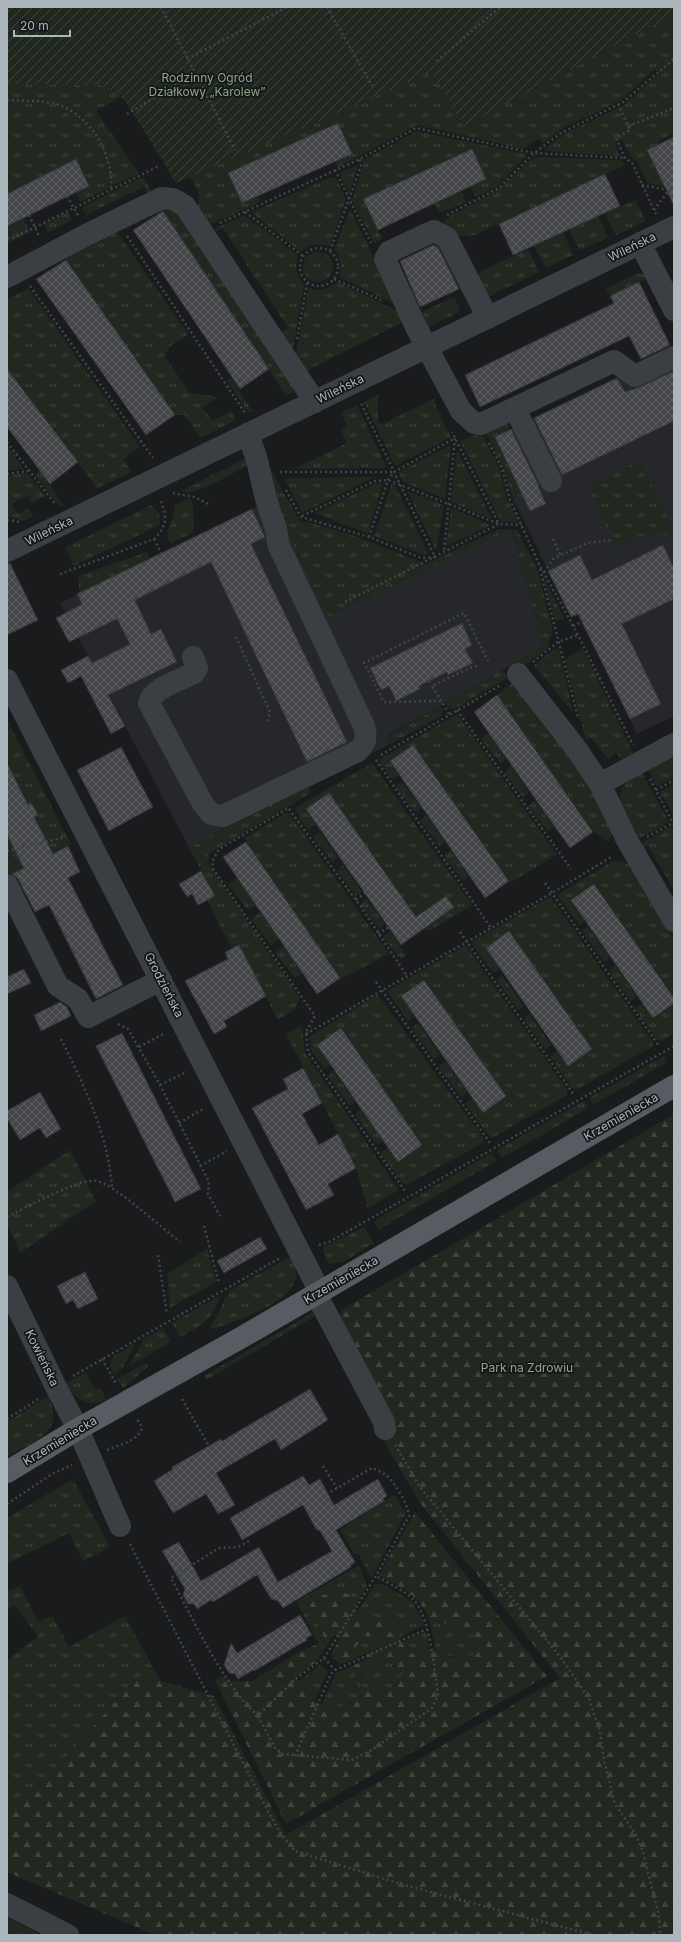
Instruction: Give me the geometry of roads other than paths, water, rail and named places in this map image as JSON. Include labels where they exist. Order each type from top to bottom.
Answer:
[{"type":"main road","name":"Krzemieniecka","points":[[7,1472],[78,1429],[318,1293],[674,1086]]},
{"type":"street","points":[[13,274],[116,220],[162,198],[168,198],[179,202],[185,206],[315,402]]},
{"type":"street","name":"Wileńska","points":[[7,551],[65,523],[248,426],[315,402],[640,243],[666,222]]},
{"type":"street","points":[[488,318],[447,238],[434,232],[389,252],[384,259],[409,314],[461,411],[474,423],[481,424],[515,409],[614,361],[636,376],[674,357]]},
{"type":"street","points":[[640,243],[674,310]]},
{"type":"street","points":[[515,409],[551,481]]},
{"type":"street","points":[[193,657],[197,668],[194,672],[157,691],[150,698],[149,703],[203,804],[211,814],[223,816],[358,751],[363,746],[366,740],[364,726],[278,544],[278,531],[267,502],[248,426]]},
{"type":"street","points":[[518,674],[575,747],[600,784],[630,846],[674,921]]},
{"type":"street","name":"Grodzieńska","points":[[7,680],[162,980],[384,1422],[385,1429]]},
{"type":"street","points":[[600,784],[674,744]]},
{"type":"street","points":[[7,885],[58,986],[78,999],[88,1017],[162,980]]},
{"type":"street","name":"Kowieńska","points":[[7,1286],[78,1429],[120,1526]]},
{"type":"street","points":[[7,1904],[68,1935]]},
{"type":"park label","name":"Rodzinny Ogród Działkowy „Karolew”","points":[[207,85]]},
{"type":"park label","name":"Park na Zdrowiu","points":[[527,1368]]}]
